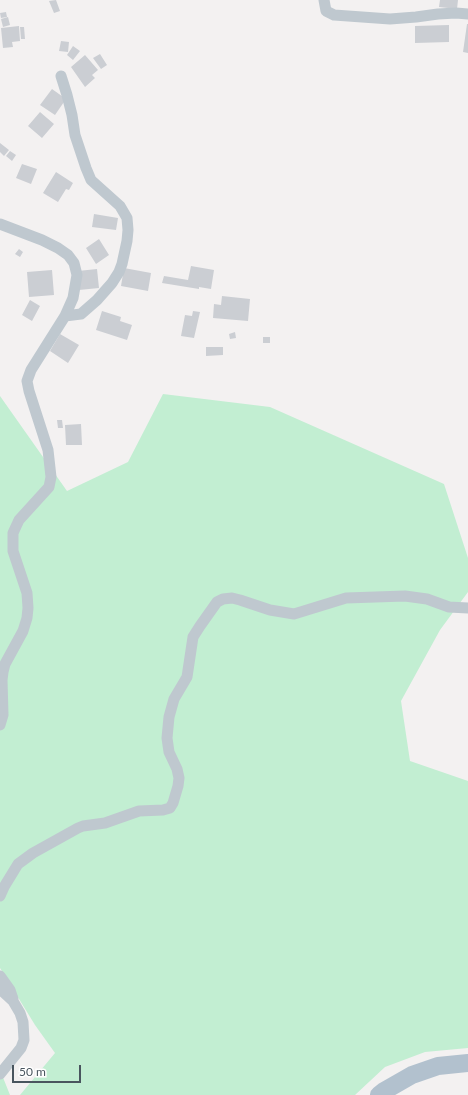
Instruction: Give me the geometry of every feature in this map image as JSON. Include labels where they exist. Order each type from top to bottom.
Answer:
[{"type":"main road","points":[[378,1095],[384,1090],[412,1075],[438,1066],[468,1063]]},
{"type":"street","points":[[324,0],[326,11],[334,15],[390,19],[438,14],[468,14]]},
{"type":"street","points":[[61,76],[68,95],[74,135],[91,180],[120,206],[127,218],[128,230],[122,264],[112,283],[97,300],[80,314],[65,316]]},
{"type":"street","points":[[0,224],[42,240],[68,254],[74,263],[76,280],[73,298],[65,316],[31,370],[27,381],[48,450],[51,477],[49,487],[19,520],[13,533],[13,551],[27,593],[28,608],[23,631],[5,664],[2,680],[3,715],[0,725]]},
{"type":"street","points":[[0,896],[18,864],[33,853],[78,828],[105,823],[139,811],[163,810],[170,808],[173,803],[179,778],[177,769],[169,752],[167,738],[168,717],[174,699],[186,677],[193,637],[217,602],[223,599],[236,599],[270,610],[294,614],[346,598],[405,596],[422,598],[449,606],[468,608]]},
{"type":"street","points":[[0,976],[10,990],[13,1001],[20,1013],[23,1022],[24,1040],[21,1048],[0,1074]]},
{"type":"street","points":[[0,989],[13,1001]]},
{"type":"green space","points":[[163,394],[270,407],[444,484],[468,558],[468,592],[440,630],[401,701],[410,761],[468,781],[468,1048],[425,1052],[385,1067],[355,1095],[20,1095],[55,1053],[35,1025],[0,968],[0,396],[67,491],[128,462]]},
{"type":"green space","points":[[0,1070],[10,1095],[0,1095]]},
{"type":"building","points":[[56,0],[60,11],[54,13],[49,1]]},
{"type":"building","points":[[440,0],[458,0],[457,9],[439,7]]},
{"type":"building","points":[[6,12],[7,17],[1,18],[0,13]]},
{"type":"building","points":[[8,17],[10,25],[3,27],[1,19]]},
{"type":"building","points":[[468,24],[468,53],[463,52]]},
{"type":"building","points":[[449,25],[449,42],[415,43],[415,26]]},
{"type":"building","points":[[19,26],[20,41],[12,42],[13,47],[3,48],[1,28]]},
{"type":"building","points":[[20,27],[24,27],[25,39],[21,39]]},
{"type":"building","points":[[61,41],[69,42],[68,52],[59,51]]},
{"type":"building","points":[[73,46],[80,51],[73,60],[67,55]]},
{"type":"building","points":[[100,54],[107,65],[101,69],[93,58]]},
{"type":"building","points":[[85,55],[98,70],[92,75],[95,78],[85,87],[71,67]]},
{"type":"building","points":[[52,89],[66,99],[55,115],[40,105]]},
{"type":"building","points":[[40,112],[54,124],[42,138],[28,126]]},
{"type":"building","points":[[0,143],[9,150],[4,156],[0,152]]},
{"type":"building","points":[[10,151],[16,155],[12,161],[6,156]]},
{"type":"building","points":[[22,164],[37,169],[31,184],[16,178]]},
{"type":"building","points":[[56,172],[73,183],[69,190],[66,189],[58,202],[43,193]]},
{"type":"building","points":[[94,214],[118,218],[116,230],[92,227]]},
{"type":"building","points":[[99,239],[109,255],[96,264],[86,248]]},
{"type":"building","points":[[19,249],[23,252],[20,257],[15,254]]},
{"type":"building","points":[[191,266],[214,270],[211,289],[199,287],[199,289],[162,283],[164,276],[188,280]]},
{"type":"building","points":[[124,268],[151,273],[148,291],[121,286]]},
{"type":"building","points":[[97,269],[99,288],[79,290],[78,271]]},
{"type":"building","points":[[52,270],[54,295],[29,297],[27,272]]},
{"type":"building","points":[[222,296],[250,299],[248,321],[213,318],[214,304],[221,305]]},
{"type":"building","points":[[30,300],[40,306],[32,321],[22,315]]},
{"type":"building","points":[[102,311],[121,317],[120,321],[132,325],[127,340],[96,330]]},
{"type":"building","points":[[193,311],[200,312],[194,338],[181,336],[185,315],[192,316]]},
{"type":"building","points":[[235,332],[236,338],[230,339],[229,334]]},
{"type":"building","points":[[60,334],[79,345],[68,363],[50,351]]},
{"type":"building","points":[[263,337],[270,337],[270,343],[263,343]]},
{"type":"building","points":[[206,347],[223,347],[223,355],[206,356]]},
{"type":"building","points":[[57,420],[62,420],[63,428],[58,428]]},
{"type":"building","points":[[81,424],[82,445],[66,445],[65,425]]}]
